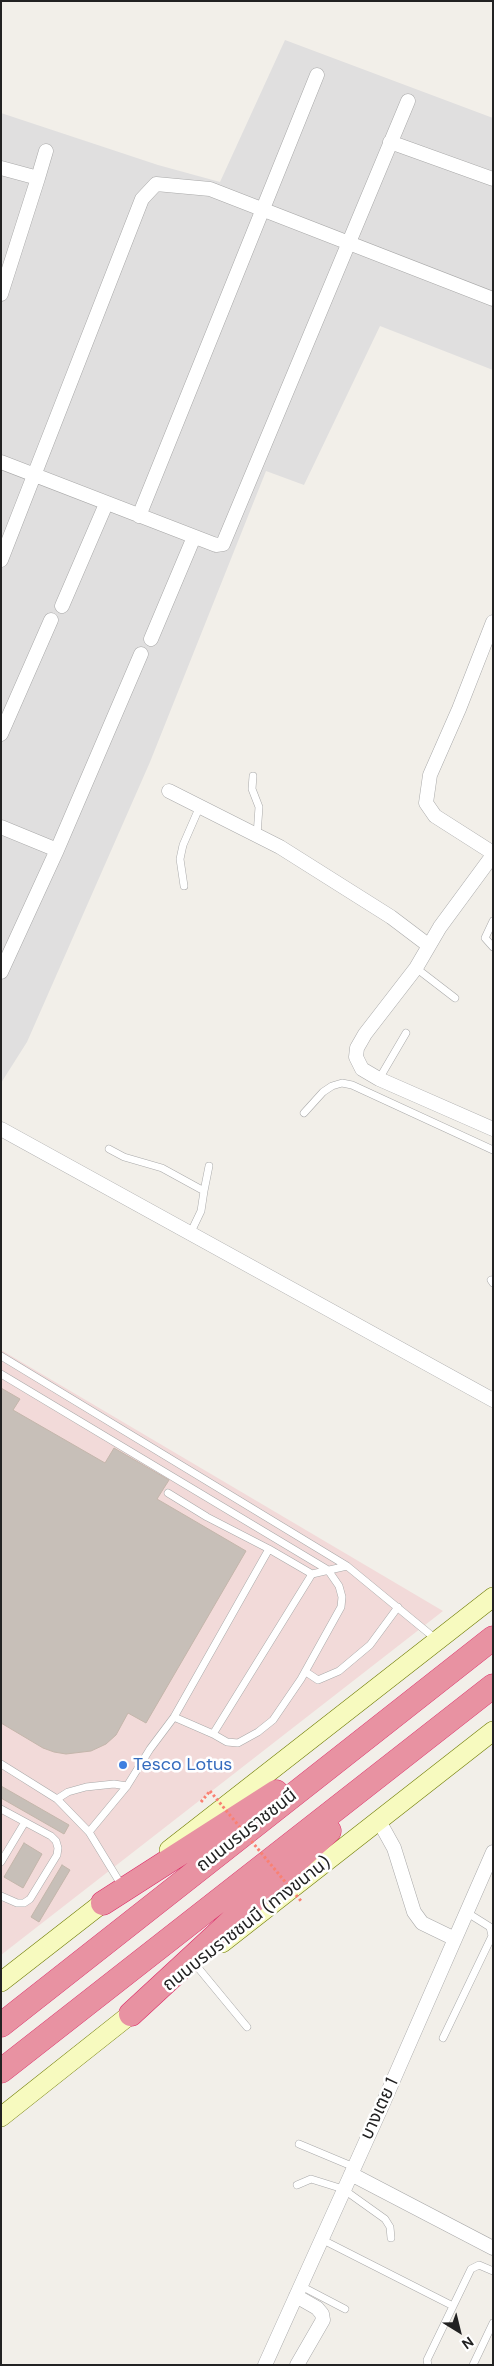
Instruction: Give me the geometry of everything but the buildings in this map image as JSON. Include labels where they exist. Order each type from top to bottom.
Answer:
[{"type":"highway","name":"ถนนบรมราชชนนี","points":[[1,2025],[493,1638]]},
{"type":"highway","points":[[1,2071],[493,1686]]},
{"type":"highway","points":[[103,1903],[256,1803],[347,1753]]},
{"type":"highway","points":[[131,2014],[306,1854],[391,1767]]},
{"type":"main road","points":[[1,1982],[493,1597]]},
{"type":"main road","name":"ถนนบรมราชชนนี (ทางขนาน)","points":[[1,2117],[493,1731]]},
{"type":"street","points":[[139,516],[317,74]]},
{"type":"street","points":[[1,462],[35,473],[106,504],[194,537],[216,545],[223,544],[227,539],[408,101]]},
{"type":"street","points":[[390,142],[493,179]]},
{"type":"street","points":[[2,291],[46,151]]},
{"type":"street","points":[[1,168],[38,178]]},
{"type":"street","points":[[1,560],[142,199],[150,188],[162,183],[210,189],[493,299]]},
{"type":"street","points":[[62,606],[106,504]]},
{"type":"street","points":[[151,639],[194,537]]},
{"type":"street","points":[[1,734],[51,620]]},
{"type":"street","points":[[493,622],[459,710],[430,775],[426,802],[435,816],[493,854],[428,945],[416,968],[357,1048],[356,1057],[358,1064],[379,1079],[493,1129]]},
{"type":"street","points":[[1,972],[57,850],[141,654]]},
{"type":"street","points":[[169,791],[257,835],[391,917],[428,945]]},
{"type":"street","points":[[1,827],[57,850]]},
{"type":"street","points":[[1,1129],[493,1400]]},
{"type":"street","points":[[379,1821],[394,1848],[414,1912],[422,1923],[455,1940]]},
{"type":"street","name":"บางเตย 1","points":[[265,2365],[493,1852]]},
{"type":"street","points":[[352,2171],[493,2248]]},
{"type":"street","points":[[297,2365],[323,2320],[317,2308],[299,2291]]},
{"type":"lane","points":[[253,776],[252,788],[259,807],[257,835]]},
{"type":"lane","points":[[184,886],[180,859],[183,845],[200,806]]},
{"type":"lane","points":[[493,921],[485,936],[486,941],[493,947]]},
{"type":"lane","points":[[416,968],[455,998]]},
{"type":"lane","points":[[379,1079],[406,1034]]},
{"type":"lane","points":[[304,1113],[323,1092],[332,1086],[342,1083],[352,1085],[493,1150]]},
{"type":"lane","points":[[109,1149],[124,1157],[170,1171],[204,1191]]},
{"type":"lane","points":[[190,1234],[200,1211],[209,1166]]},
{"type":"lane","points":[[1,1356],[347,1566],[436,1640]]},
{"type":"lane","points":[[1,1374],[328,1570],[342,1597],[341,1607],[306,1672],[272,1720],[258,1732],[238,1743],[227,1742],[174,1716]]},
{"type":"lane","points":[[168,1494],[206,1517],[270,1549],[312,1574]]},
{"type":"lane","points":[[89,1832],[127,1786],[150,1749],[174,1716],[270,1549]]},
{"type":"lane","points":[[213,1734],[312,1574],[347,1566]]},
{"type":"lane","points":[[306,1672],[318,1680],[340,1671],[370,1645],[398,1607]]},
{"type":"lane","points":[[1,1764],[57,1799],[89,1832],[123,1886]]},
{"type":"lane","points":[[57,1799],[68,1792],[86,1787],[114,1784],[127,1786]]},
{"type":"lane","points":[[1,1809],[56,1841],[57,1854],[30,1899],[24,1903],[17,1903],[1,1896]]},
{"type":"lane","points":[[1,1862],[25,1822]]},
{"type":"lane","points":[[443,2038],[492,1936],[490,1927],[466,1912]]},
{"type":"lane","points":[[195,1964],[247,2027]]},
{"type":"lane","points":[[299,2144],[352,2171]]},
{"type":"lane","points":[[297,2185],[311,2179],[343,2189],[385,2219],[390,2227],[391,2238]]},
{"type":"lane","points":[[321,2239],[453,2306]]},
{"type":"lane","points":[[428,2365],[427,2360],[471,2270],[479,2265],[493,2271]]},
{"type":"lane","points":[[299,2291],[345,2309]]},
{"type":"lane","points":[[473,2365],[493,2323]]},
{"type":"path","points":[[210,1791],[301,1901]]},
{"type":"shaded area","points":[[285,40],[493,118],[493,370],[380,326],[304,485],[266,471],[150,762],[27,1042],[1,1083],[1,113],[158,165],[220,182]]},
{"type":"shaded area","name":"Tesco Lotus","points":[[1,1350],[443,1611],[1,1955]]},
{"type":"place","name":"Tesco Lotus","points":[[123,1765]]}]
